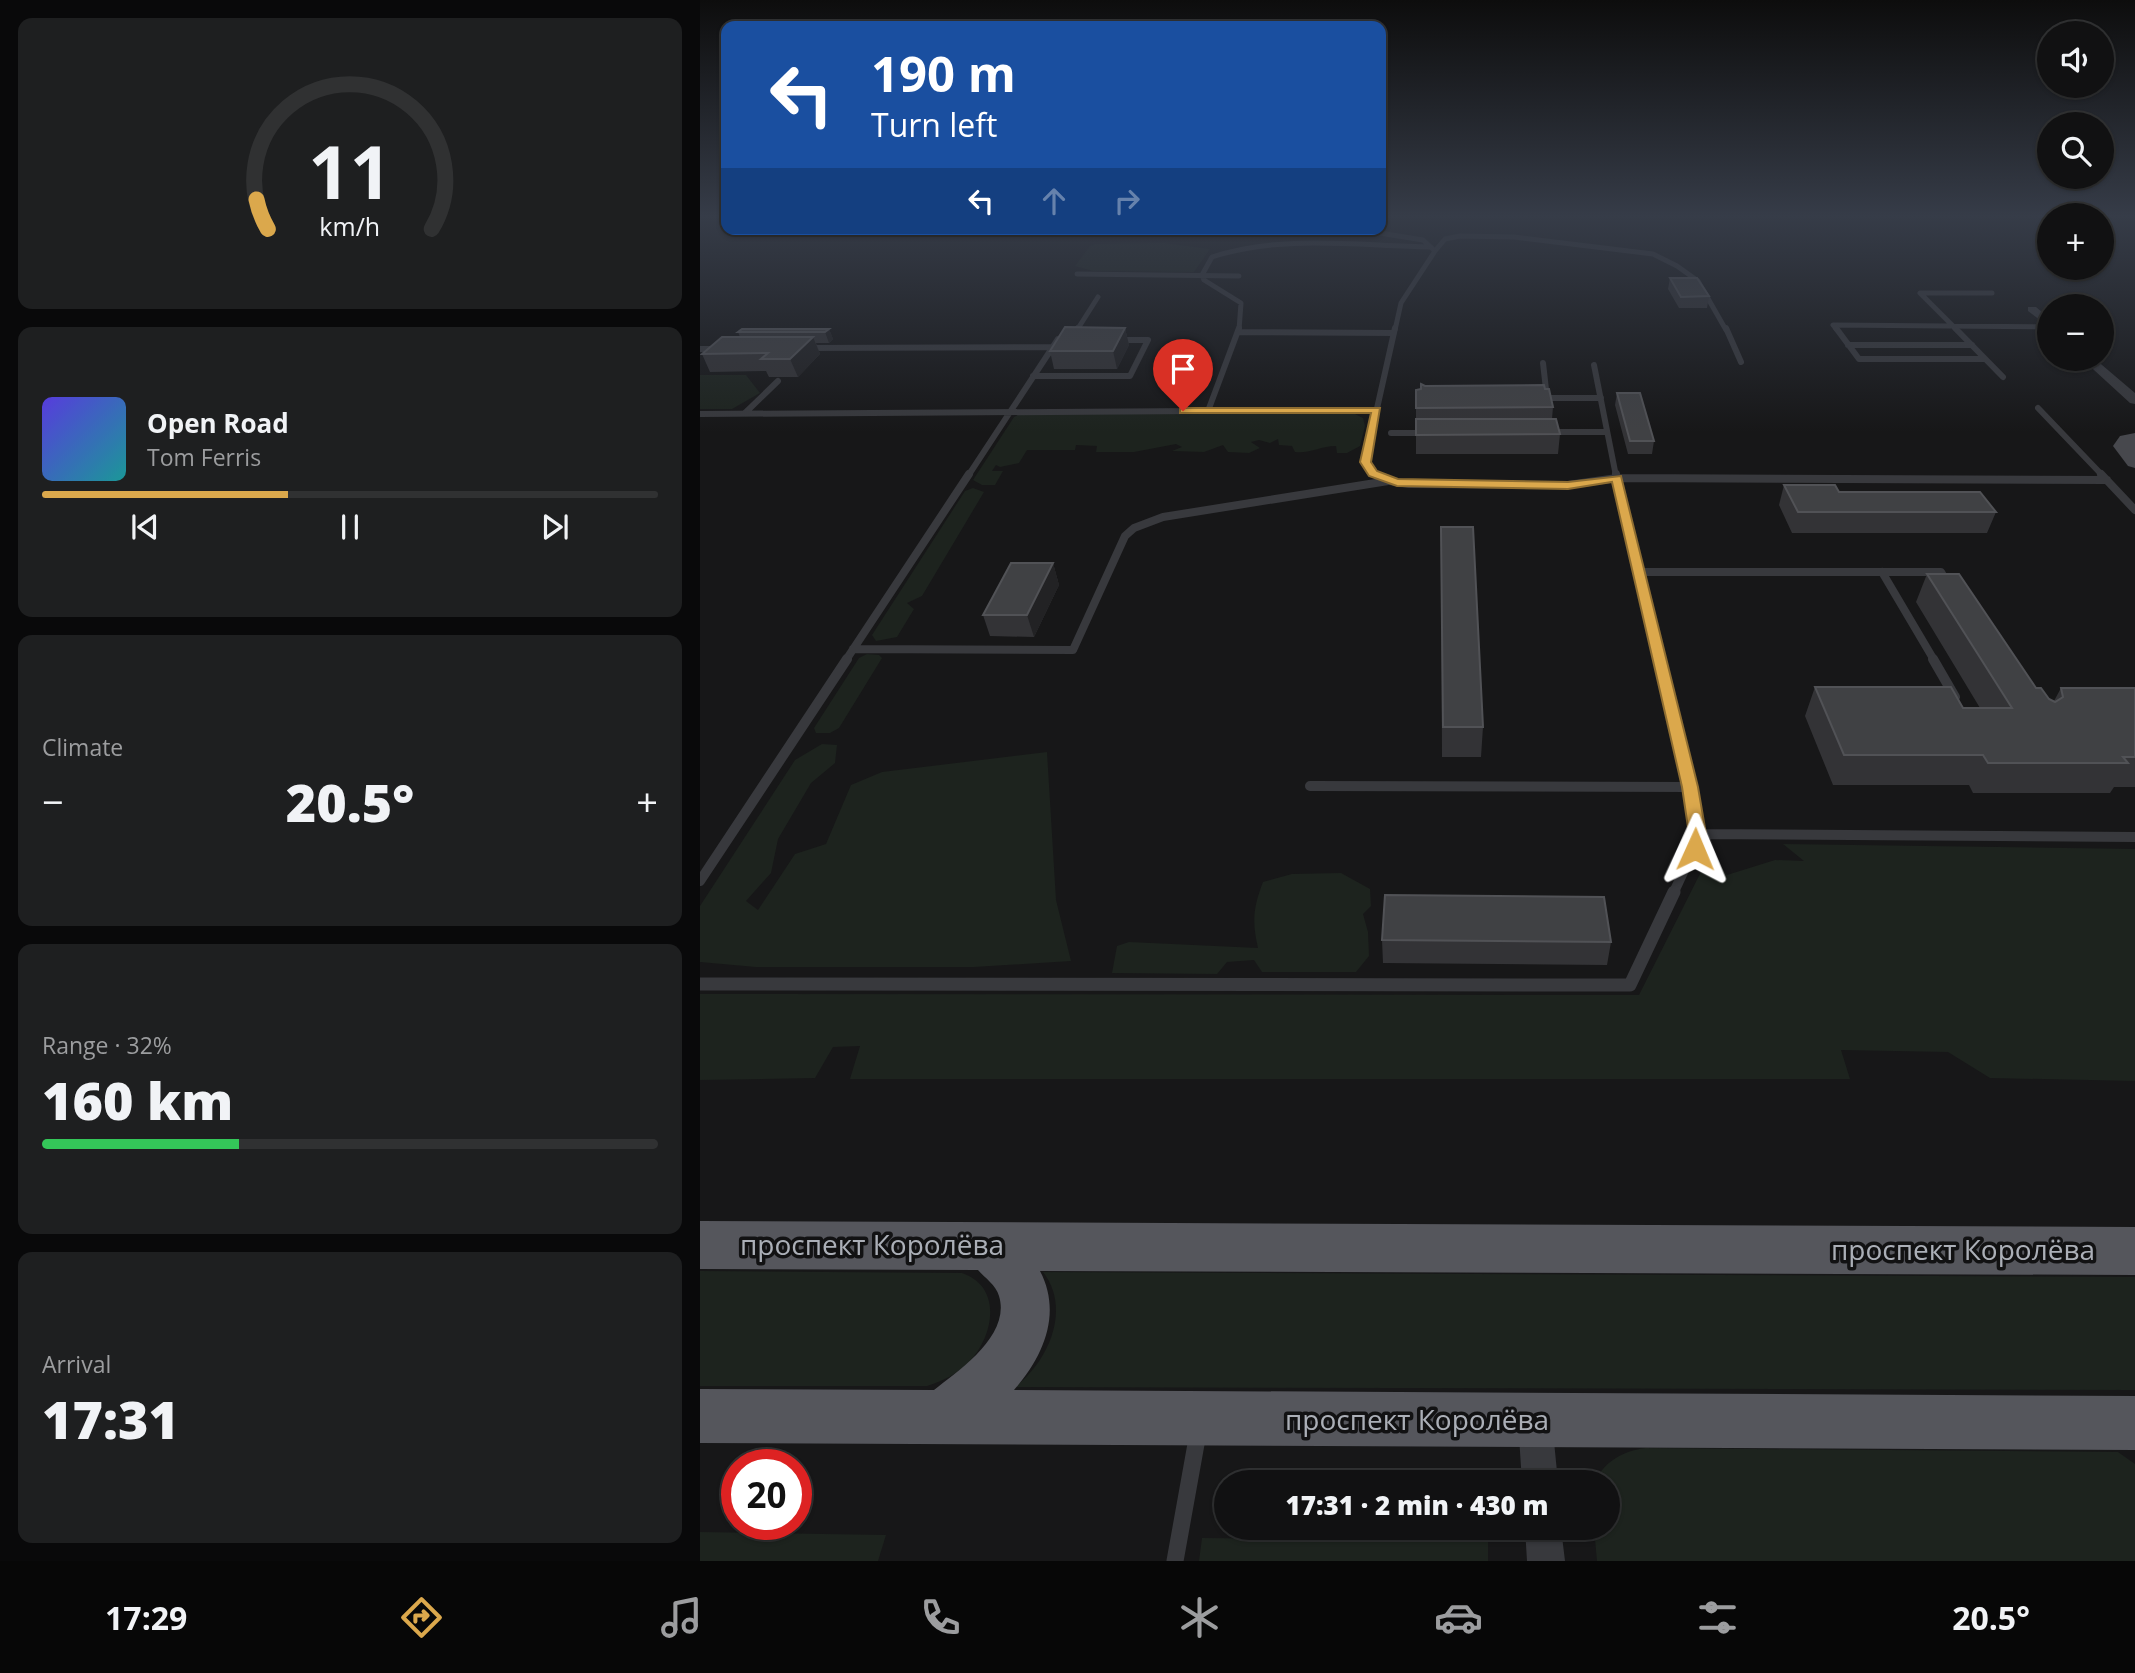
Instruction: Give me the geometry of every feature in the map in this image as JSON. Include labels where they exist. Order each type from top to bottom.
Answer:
[{"type":"main road","name":"проспект Королёва","points":[[700,1245],[2135,1251]]},
{"type":"main road","points":[[943,1418],[982,1388],[1011,1356],[1023,1334],[1028,1309],[1021,1284],[1007,1261],[988,1246]]},
{"type":"main road","name":"проспект Королёва","points":[[700,1416],[2135,1423]]},
{"type":"street","points":[[2032,309],[2037,314]]},
{"type":"street","points":[[2102,371],[2135,400]]},
{"type":"street","points":[[2129,441],[2125,451],[2135,462]]},
{"type":"street","points":[[1535,1421],[1539,1470]]},
{"type":"street","points":[[1545,1540],[1546,1561]]},
{"type":"lane","points":[[1208,411],[1238,331],[1241,303],[1212,287]]},
{"type":"lane","points":[[1411,287],[1401,303],[1365,462],[1373,474],[1388,481],[1409,484],[1568,485],[1617,478],[2107,480]]},
{"type":"lane","points":[[1701,287],[1715,308],[1741,362]]},
{"type":"lane","points":[[1992,293],[1920,293],[2003,377]]},
{"type":"lane","points":[[1071,340],[1098,297]]},
{"type":"lane","points":[[1985,359],[1859,359],[1833,325],[2037,324]]},
{"type":"lane","points":[[1238,331],[1394,333]]},
{"type":"lane","points":[[700,881],[1058,339],[1084,340]]},
{"type":"lane","points":[[1033,376],[1130,376],[1148,340],[1110,340]]},
{"type":"lane","points":[[1848,345],[1972,345]]},
{"type":"lane","points":[[1915,345],[1935,369]]},
{"type":"lane","points":[[795,349],[1053,347]]},
{"type":"lane","points":[[700,349],[727,349]]},
{"type":"lane","points":[[1543,363],[1547,398]]},
{"type":"lane","points":[[700,984],[1630,985],[1695,849],[1697,834],[1690,787],[1617,478],[1594,365]]},
{"type":"lane","points":[[745,414],[778,381]]},
{"type":"lane","points":[[1533,398],[1601,398]]},
{"type":"lane","points":[[2038,408],[2135,510]]},
{"type":"lane","points":[[700,414],[1377,410]]},
{"type":"lane","points":[[1539,432],[1607,432]]},
{"type":"lane","points":[[1391,433],[1432,433]]},
{"type":"lane","points":[[853,649],[1073,650],[1118,546],[1134,527],[1163,517],[1388,481]]},
{"type":"lane","points":[[1639,572],[1941,572],[1956,596]]},
{"type":"lane","points":[[1882,572],[1964,712]]},
{"type":"lane","points":[[1310,786],[1690,787]]},
{"type":"lane","points":[[1697,834],[2135,837]]},
{"type":"lane","points":[[1175,1561],[1200,1419]]},
{"type":"shaded area","points":[[700,375],[746,375],[760,393],[732,409],[700,409]]},
{"type":"shaded area","points":[[1353,413],[1363,418],[1365,426],[1360,446],[1347,453],[1337,453],[1336,446],[1295,452],[1292,446],[1279,445],[1278,439],[1270,443],[1259,440],[1251,442],[1260,448],[1249,453],[1228,452],[1223,445],[1204,452],[1172,451],[1182,447],[1176,444],[1134,452],[1096,452],[1097,446],[1076,445],[1075,450],[1027,450],[1019,463],[1000,467],[996,465],[992,471],[1003,471],[995,485],[982,485],[973,480],[1014,417],[1020,414]]},
{"type":"shaded area","points":[[973,488],[984,492],[922,596],[907,603],[914,609],[897,637],[876,641],[872,635],[965,491]]},
{"type":"shaded area","points":[[867,654],[879,655],[882,658],[839,728],[830,733],[816,733],[814,728],[859,658]]},
{"type":"shaded area","points":[[822,744],[837,745],[835,763],[811,783],[778,839],[771,873],[746,901],[758,910],[795,854],[826,844],[851,785],[882,772],[1047,752],[1056,900],[1071,961],[974,967],[756,967],[700,962],[700,906],[795,760]]},
{"type":"shaded area","points":[[1783,844],[2135,849],[2135,1081],[1990,1078],[1948,1052],[1841,1050],[1850,1079],[850,1079],[860,1046],[833,1047],[815,1078],[700,1080],[700,994],[1639,995],[1711,852],[1727,875],[1775,860],[1804,861]]},
{"type":"shaded area","points":[[1341,873],[1370,889],[1371,906],[1363,914],[1368,932],[1369,956],[1356,972],[1262,972],[1254,960],[1227,962],[1217,974],[1112,973],[1117,946],[1129,942],[1258,948],[1254,915],[1263,882],[1292,874]]},
{"type":"shaded area","points":[[700,1271],[962,1273],[984,1289],[989,1300],[989,1326],[978,1351],[969,1362],[949,1377],[927,1386],[700,1386]]},
{"type":"shaded area","points":[[1043,1272],[2135,1277],[2135,1390],[1015,1387],[1037,1364],[1046,1349],[1056,1318],[1056,1302]]},
{"type":"shaded area","points":[[1645,1448],[2118,1452],[2135,1464],[2135,1561],[1597,1561],[1595,1540],[1620,1540],[1620,1470],[1602,1470],[1628,1452]]},
{"type":"shaded area","points":[[700,1532],[721,1532],[721,1540],[812,1540],[812,1534],[886,1535],[878,1561],[700,1561]]},
{"type":"shaded area","points":[[1202,1538],[1488,1541],[1488,1561],[1199,1561]]},
{"type":"building","points":[[1675,287],[1703,287],[1709,296],[1681,297]]},
{"type":"building","points":[[1065,327],[1125,328],[1113,351],[1050,351]]},
{"type":"building","points":[[742,329],[829,329],[825,332],[738,332]]},
{"type":"building","points":[[722,337],[813,337],[790,359],[761,359],[768,353],[702,354]]},
{"type":"building","points":[[1421,384],[1544,385],[1545,389],[1549,389],[1553,407],[1416,408],[1416,390],[1421,389]]},
{"type":"building","points":[[1617,393],[1640,393],[1654,441],[1630,441]]},
{"type":"building","points":[[1416,419],[1556,419],[1560,434],[1416,435]]},
{"type":"building","points":[[1784,485],[1835,485],[1839,492],[1980,492],[1996,512],[1798,512]]},
{"type":"building","points":[[1441,527],[1473,527],[1483,727],[1443,727]]},
{"type":"building","points":[[1011,563],[1053,563],[1027,615],[983,615]]},
{"type":"building","points":[[1927,574],[1959,574],[2036,688],[2041,688],[2049,699],[2055,702],[2063,697],[2061,688],[2135,688],[2135,757],[2123,757],[2128,763],[1988,763],[1983,755],[1844,755],[1815,687],[1951,687],[1963,708],[2012,708]]},
{"type":"building","points":[[1385,895],[1604,897],[1611,942],[1382,940]]},
{"type":"route","points":[[1183,411],[1377,410],[1365,462],[1373,474],[1397,483],[1579,485],[1617,478],[1690,787],[1696,818],[1695,849]]}]
